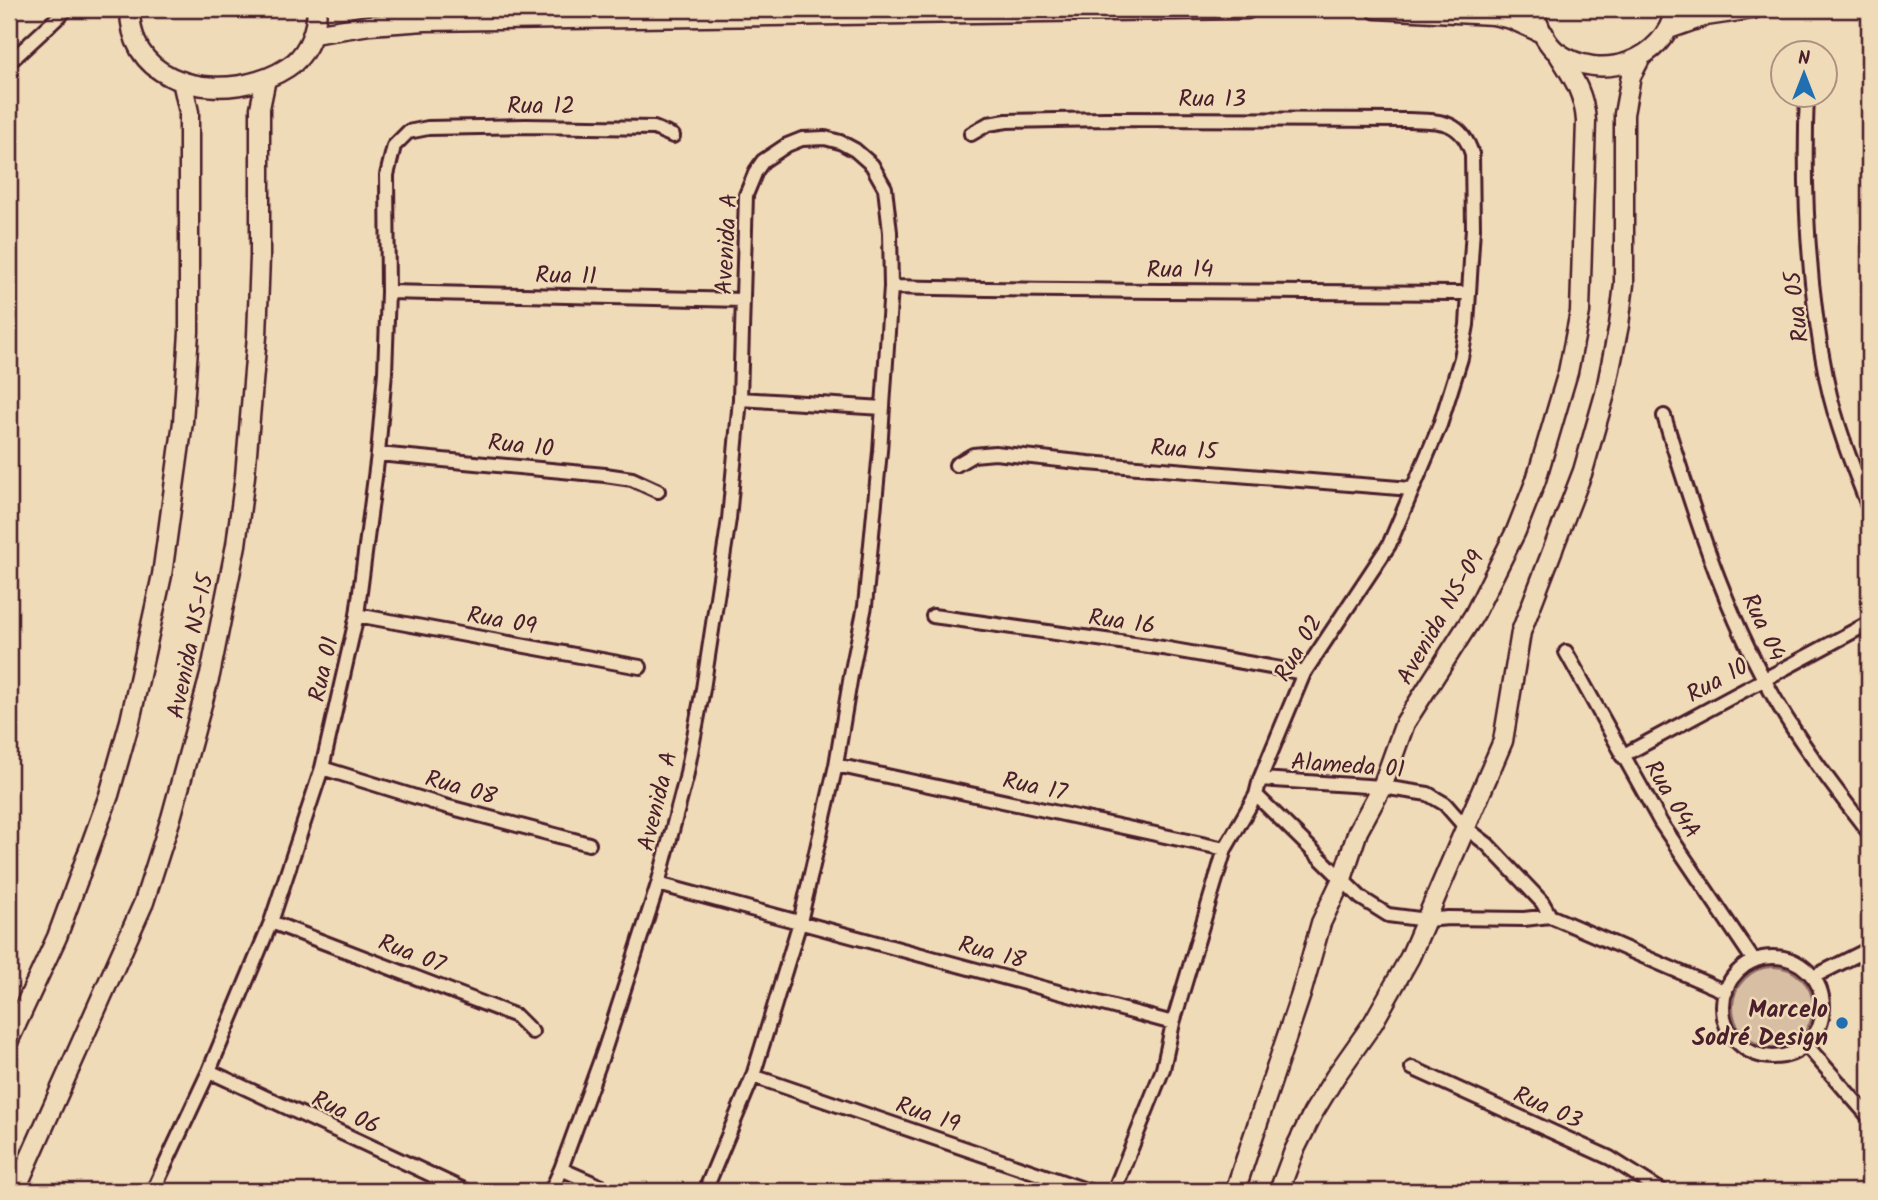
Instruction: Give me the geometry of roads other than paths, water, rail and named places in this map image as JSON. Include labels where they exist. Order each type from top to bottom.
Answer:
[{"type":"main road","points":[[130,9],[132,28],[140,49],[157,68],[182,81],[228,86],[266,79],[295,61],[313,34],[317,9]]},
{"type":"main road","points":[[313,34],[370,24],[425,21],[1247,9]]},
{"type":"main road","points":[[1376,9],[1493,15],[1511,19],[1544,34]]},
{"type":"main road","name":"Avenida NS-09","points":[[1236,1191],[1297,1007],[1321,923],[1342,879],[1358,831],[1382,787],[1405,723],[1474,615],[1516,531],[1536,480],[1568,372],[1580,312],[1585,104],[1557,52],[1544,34],[1533,9]]},
{"type":"main road","points":[[1279,1191],[1294,1151],[1313,1113],[1389,997],[1427,920],[1503,741],[1521,632],[1583,471],[1605,394],[1619,325],[1624,284],[1624,114],[1631,76],[1640,59],[1669,29],[1675,9]]},
{"type":"main road","points":[[1669,29],[1706,16],[1753,9]]},
{"type":"main road","points":[[1557,52],[1584,65],[1595,66],[1615,66],[1640,59]]},
{"type":"main road","name":"Avenida NS-15","points":[[15,1191],[144,902],[179,793],[210,675],[236,545],[247,464],[260,257],[260,108],[266,79]]},
{"type":"main road","name":"Avenida NS-15","points":[[9,1040],[57,937],[110,795],[130,721],[162,575],[183,422],[189,332],[189,112],[182,81]]},
{"type":"street","points":[[9,60],[67,9]]},
{"type":"street","name":"Rua 05","points":[[1807,108],[1806,201],[1818,322],[1831,398],[1869,508]]},
{"type":"street","name":"Rua 13","points":[[971,134],[997,122],[1105,119],[1408,120],[1442,122],[1455,127]]},
{"type":"street","name":"Rua 12","points":[[408,132],[458,127],[606,127],[654,128],[673,136]]},
{"type":"street","name":"Rua 02","points":[[1114,1191],[1163,1069],[1173,1023],[1225,849],[1256,795],[1260,779],[1304,673],[1389,545],[1440,425],[1461,358],[1467,325],[1473,228],[1472,163],[1468,143],[1455,127]]},
{"type":"street","name":"Rua 01","points":[[153,1191],[209,1072],[271,922],[322,768],[357,615],[378,454],[388,292],[388,168],[394,146],[408,132]]},
{"type":"street","name":"Avenida A","points":[[551,1191],[605,1048],[658,884],[685,778],[705,678],[729,519],[740,399],[745,202],[756,171],[774,152],[813,137],[841,142],[855,149],[872,165],[885,188],[890,232],[891,287],[883,408],[865,606],[836,765],[800,922],[752,1076],[705,1191]]},
{"type":"street","name":"Rua 14","points":[[891,287],[1057,291],[1469,293]]},
{"type":"street","name":"Rua 11","points":[[388,292],[743,300]]},
{"type":"street","points":[[740,399],[883,408]]},
{"type":"street","name":"Rua 04","points":[[1664,416],[1685,485],[1735,619],[1764,678],[1793,728],[1869,833]]},
{"type":"street","name":"Rua 15","points":[[957,465],[972,455],[995,453],[1412,489]]},
{"type":"street","name":"Rua 10","points":[[378,454],[605,475],[632,479],[658,491]]},
{"type":"street","name":"Rua 09","points":[[357,615],[640,667]]},
{"type":"street","name":"Rua 16","points":[[933,616],[1163,648],[1304,673]]},
{"type":"street","name":"Rua 10","points":[[1622,756],[1869,623]]},
{"type":"street","name":"Rua 04A","points":[[1566,652],[1661,823],[1754,961]]},
{"type":"street","name":"Rua 17","points":[[836,765],[1225,849]]},
{"type":"street","name":"Rua 08","points":[[322,768],[445,806],[589,844]]},
{"type":"street","name":"Alameda 01","points":[[1260,779],[1382,787],[1415,791],[1436,798],[1520,878],[1542,902],[1550,916]]},
{"type":"street","points":[[1256,795],[1378,911],[1400,918],[1427,920],[1524,919],[1550,916],[1726,992]]},
{"type":"street","name":"Rua 18","points":[[658,884],[1173,1023]]},
{"type":"street","name":"Rua 07","points":[[271,922],[516,1016],[532,1032]]},
{"type":"street","points":[[1813,977],[1869,949]]},
{"type":"street","points":[[1770,957],[1786,959],[1801,966],[1813,977],[1823,1005],[1819,1027],[1806,1045],[1792,1053],[1776,1057],[1745,1049],[1733,1038],[1723,1008],[1726,992],[1737,974],[1754,961],[1770,957]]},
{"type":"street","points":[[1806,1045],[1869,1117]]},
{"type":"street","name":"Rua 03","points":[[1412,1068],[1610,1158],[1661,1191]]},
{"type":"street","name":"Rua 06","points":[[209,1072],[466,1191]]},
{"type":"street","name":"Rua 19","points":[[752,1076],[1089,1191]]},
{"type":"street","points":[[561,1169],[611,1191]]},
{"type":"place","name":"Marcelo Sodré Design","points":[[1842,1023]]}]
